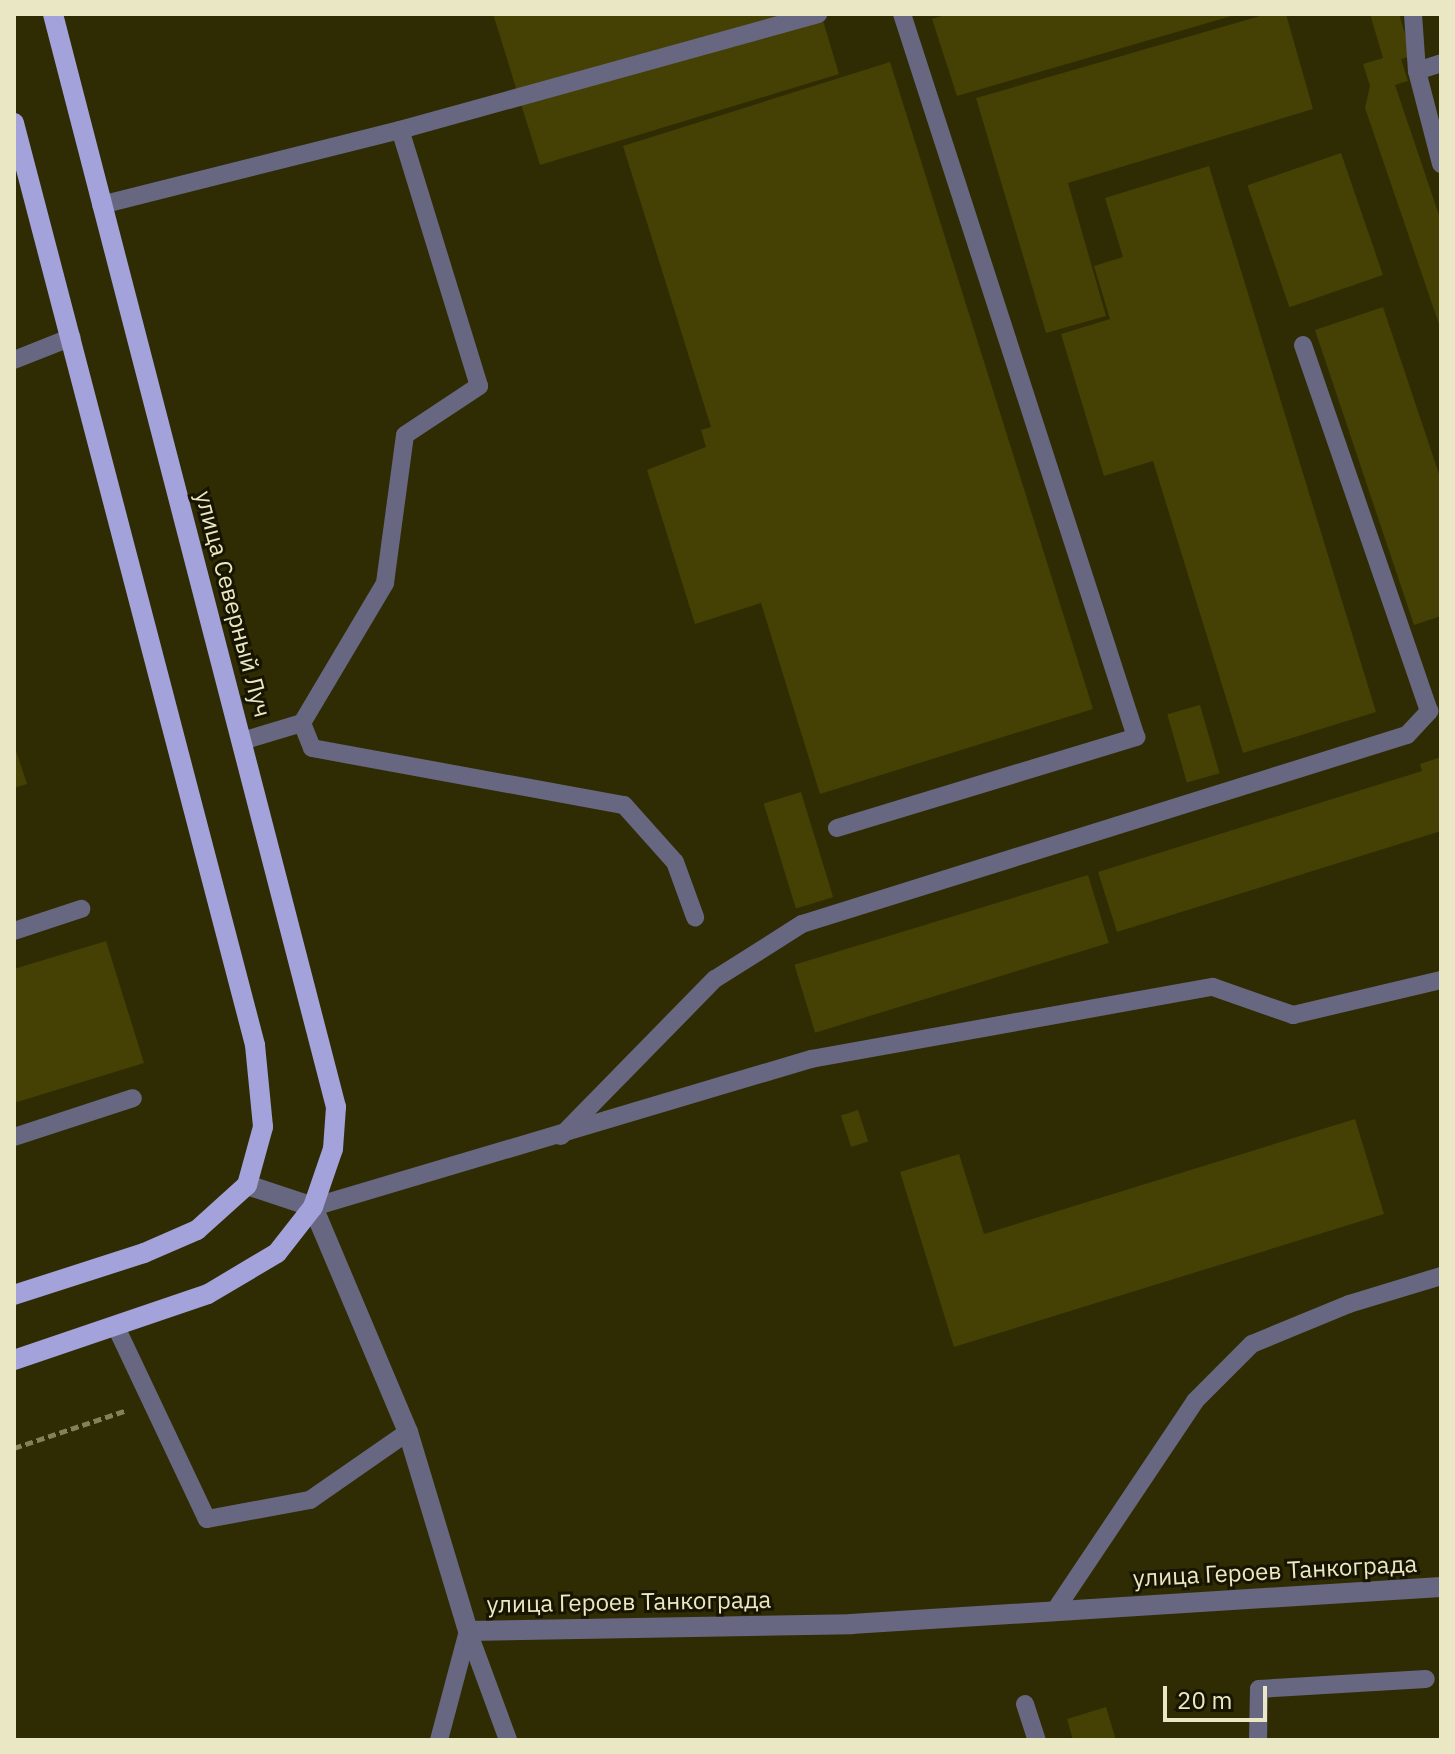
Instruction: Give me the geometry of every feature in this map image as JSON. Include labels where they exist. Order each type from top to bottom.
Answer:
[{"type":"main road","name":"улица Северный Луч","points":[[53,14],[336,1107],[333,1149],[313,1207]]},
{"type":"main road","points":[[14,123],[255,1045],[263,1127],[247,1185],[197,1230],[144,1253],[14,1295]]},
{"type":"main road","points":[[14,1360],[117,1329],[208,1294],[277,1253],[313,1207]]},
{"type":"street","points":[[247,1185],[313,1207]]},
{"type":"street","name":"улица Героев Танкограда","points":[[313,1207],[408,1432],[468,1631],[851,1624],[1441,1587]]},
{"type":"lane","points":[[101,205],[400,130],[818,14]]},
{"type":"lane","points":[[837,828],[1136,737],[902,14]]},
{"type":"lane","points":[[1413,14],[1417,71],[1441,164]]},
{"type":"lane","points":[[1417,71],[1441,63]]},
{"type":"lane","points":[[242,741],[302,723],[385,583],[405,435],[479,386],[400,130]]},
{"type":"lane","points":[[14,360],[72,337]]},
{"type":"lane","points":[[561,1136],[715,979],[802,924],[1407,735],[1429,711],[1303,345]]},
{"type":"lane","points":[[302,723],[312,748],[624,805],[675,862],[695,917]]},
{"type":"lane","points":[[14,931],[81,909]]},
{"type":"lane","points":[[313,1207],[561,1136],[811,1059],[1213,987],[1293,1015],[1441,980]]},
{"type":"lane","points":[[14,1137],[133,1098]]},
{"type":"lane","points":[[1056,1609],[1195,1401],[1252,1344],[1349,1304],[1441,1276]]},
{"type":"lane","points":[[117,1329],[207,1519],[310,1500],[408,1432]]},
{"type":"lane","points":[[439,1740],[468,1631]]},
{"type":"lane","points":[[468,1631],[508,1740]]},
{"type":"lane","points":[[1258,1740],[1259,1689],[1426,1679]]},
{"type":"lane","points":[[1025,1704],[1037,1740]]},
{"type":"path","points":[[14,1448],[152,1401]]},
{"type":"building","points":[[493,14],[821,14],[839,74],[540,165]]},
{"type":"building","points":[[948,14],[1235,15],[957,96],[932,19]]},
{"type":"building","points":[[1267,14],[1286,14],[1313,109],[1068,183],[1106,316],[1046,333],[976,98]]},
{"type":"building","points":[[1370,14],[1399,14],[1412,56],[1401,59],[1408,81],[1395,85],[1441,221],[1441,330],[1365,108],[1370,86],[1363,64],[1383,58]]},
{"type":"building","points":[[890,62],[1093,709],[820,794],[761,603],[695,624],[647,470],[706,447],[701,430],[711,427],[623,146]]},
{"type":"building","points":[[1341,153],[1383,275],[1289,307],[1247,185]]},
{"type":"building","points":[[1209,166],[1376,712],[1243,753],[1153,461],[1104,476],[1061,334],[1110,319],[1094,266],[1123,257],[1105,198]]},
{"type":"building","points":[[1383,307],[1441,480],[1441,616],[1414,625],[1315,330]]},
{"type":"building","points":[[1200,705],[1220,773],[1187,783],[1167,714]]},
{"type":"building","points":[[14,745],[27,784],[14,788]]},
{"type":"building","points":[[1441,757],[1441,831],[1117,932],[1098,872],[1422,771],[1420,764]]},
{"type":"building","points":[[801,792],[833,897],[796,909],[764,803]]},
{"type":"building","points":[[1088,875],[1109,943],[815,1033],[794,965]]},
{"type":"building","points":[[106,941],[144,1063],[14,1103],[14,969]]},
{"type":"building","points":[[858,1110],[868,1141],[851,1147],[841,1116]]},
{"type":"building","points":[[1355,1119],[1384,1214],[954,1347],[900,1172],[959,1154],[984,1234]]},
{"type":"building","points":[[1106,1707],[1116,1740],[1073,1740],[1067,1719]]}]
